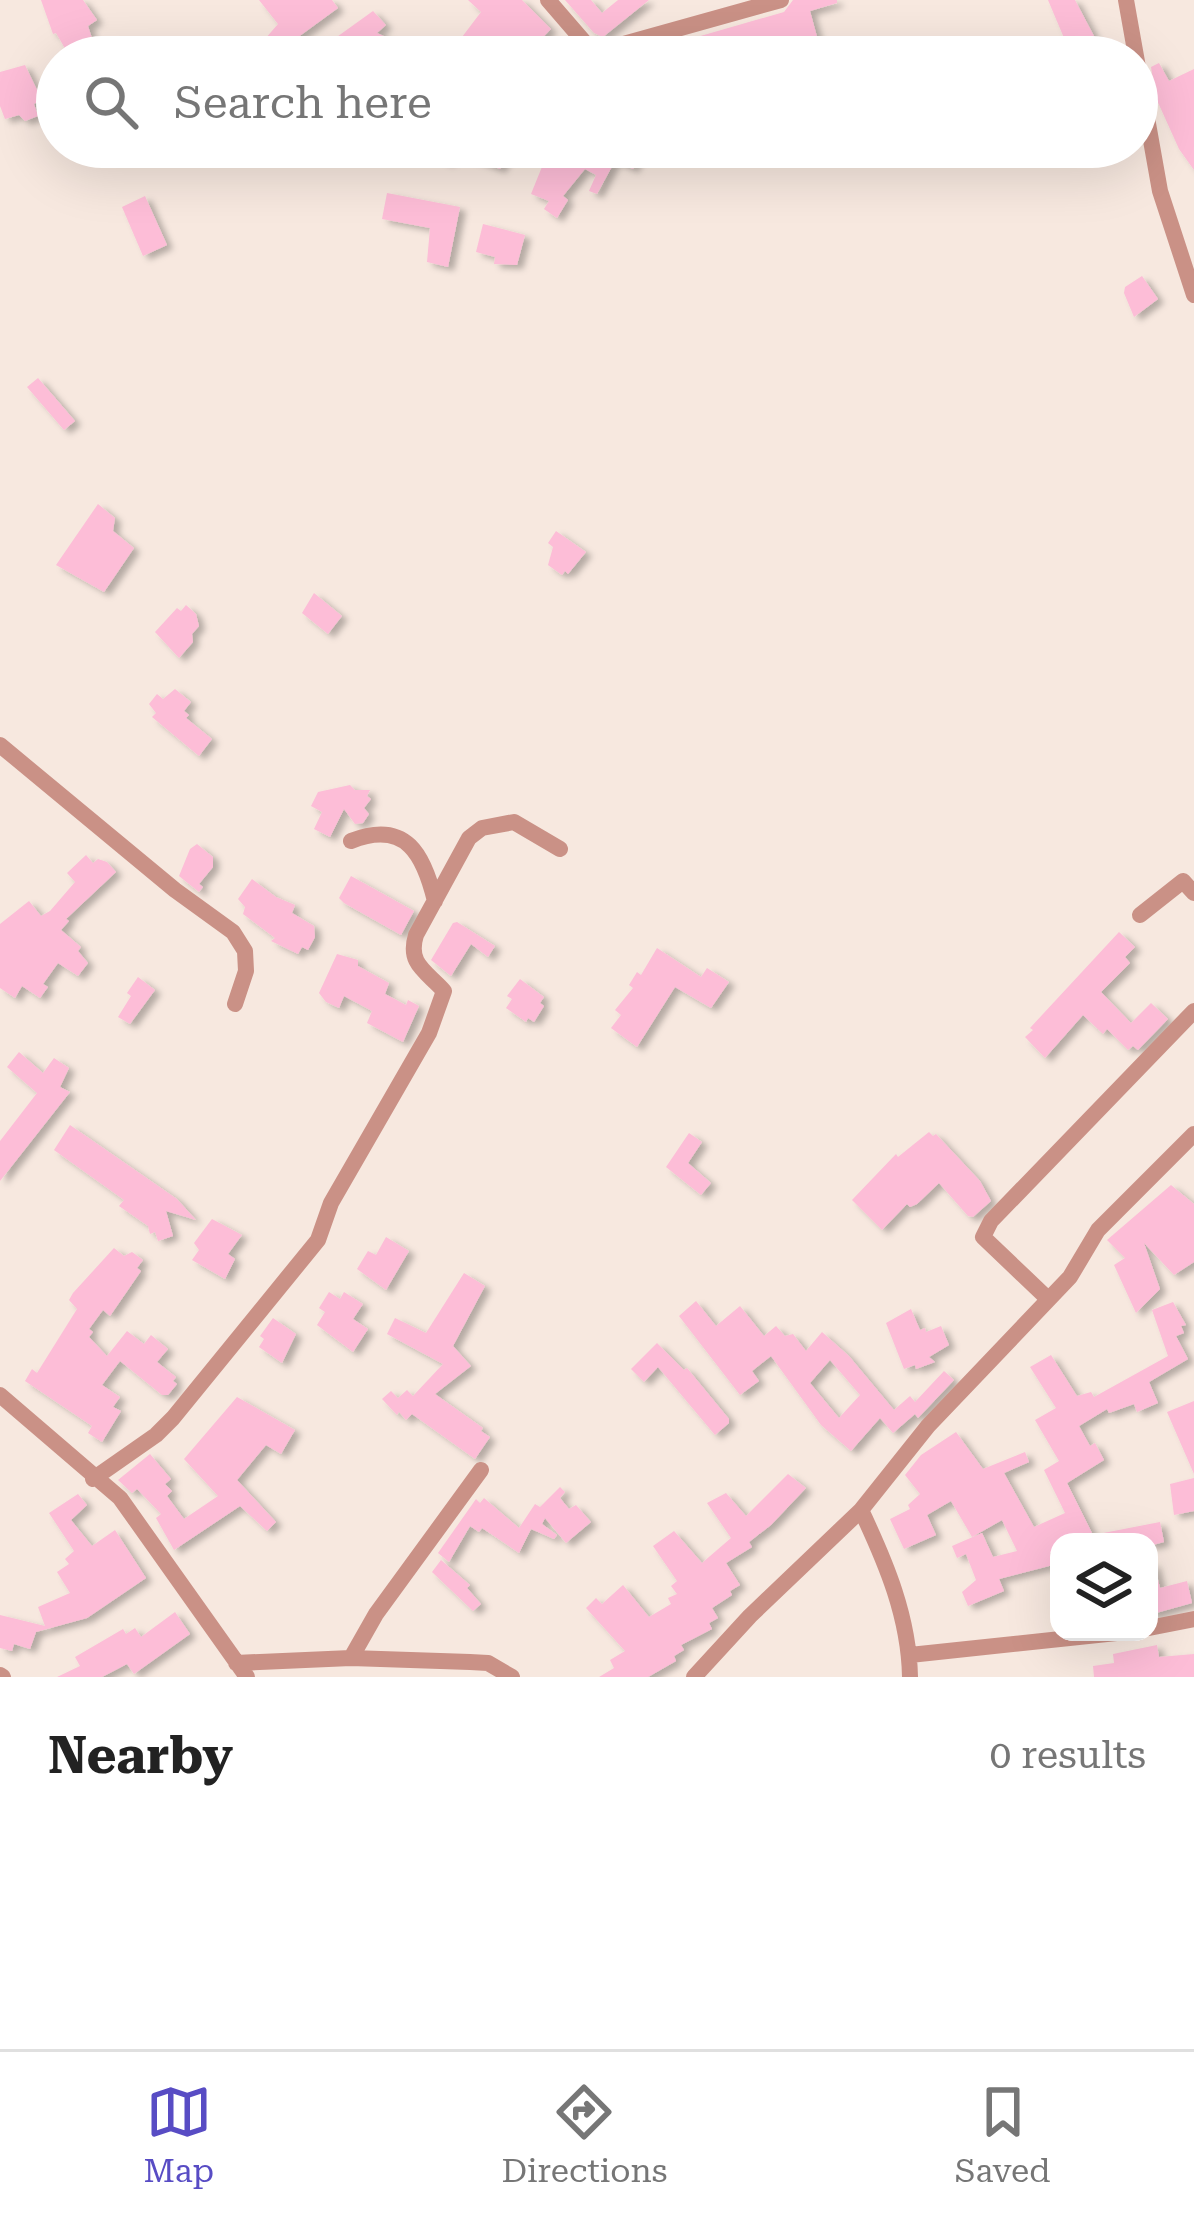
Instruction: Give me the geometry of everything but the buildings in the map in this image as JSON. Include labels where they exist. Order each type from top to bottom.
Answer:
[{"type":"street","points":[[548,0],[579,36]]},
{"type":"street","points":[[652,36],[781,0]]},
{"type":"street","points":[[1126,0],[1132,36]]},
{"type":"street","points":[[1156,168],[1194,295]]},
{"type":"street","points":[[0,745],[233,932],[245,951],[246,971],[235,1004]]},
{"type":"street","points":[[94,1479],[173,1418],[318,1240],[331,1203],[429,1033],[444,998],[444,991],[417,967],[411,950],[469,838],[482,828],[514,822],[560,849]]},
{"type":"street","points":[[351,841],[365,836],[400,838],[416,849],[435,902]]},
{"type":"street","points":[[1140,915],[1183,881],[1194,892]]},
{"type":"street","points":[[1047,1298],[983,1237],[991,1222],[1194,1011]]},
{"type":"street","points":[[694,1677],[861,1510],[928,1426],[1070,1277],[1098,1230],[1194,1134]]},
{"type":"street","points":[[0,1395],[120,1498],[242,1670],[351,1658],[488,1663],[512,1677]]},
{"type":"street","points":[[351,1658],[376,1614],[481,1470]]},
{"type":"street","points":[[861,1510],[893,1580],[910,1655],[910,1677]]},
{"type":"street","points":[[1158,1626],[1194,1619]]},
{"type":"street","points":[[910,1655],[1050,1640]]}]
